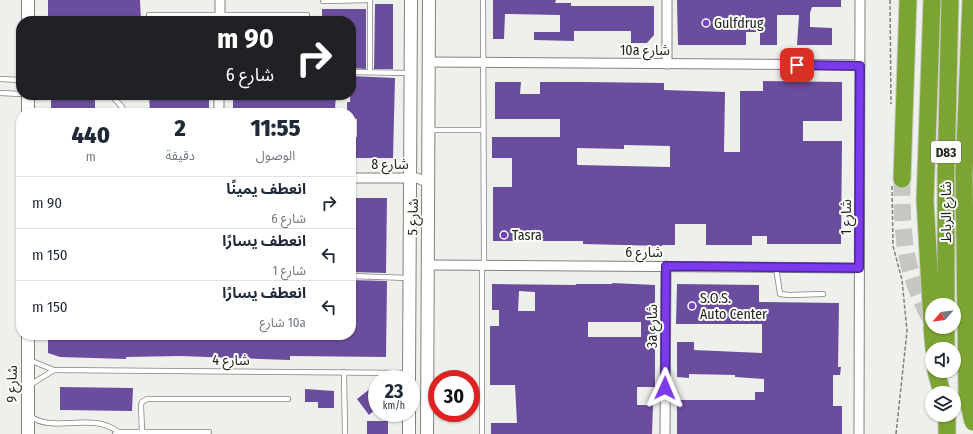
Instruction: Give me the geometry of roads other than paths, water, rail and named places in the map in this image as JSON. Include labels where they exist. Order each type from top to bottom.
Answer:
[{"type":"highway","points":[[897,180],[908,0]]},
{"type":"highway","points":[[931,298],[925,200],[932,0]]},
{"type":"highway","name":"شارع الرباط","points":[[946,298],[950,0]]},
{"type":"highway","points":[[971,0],[963,221],[966,387],[973,422]]},
{"type":"highway","points":[[947,422],[947,434]]},
{"type":"street","points":[[28,0],[28,16]]},
{"type":"street","points":[[220,0],[220,16]]},
{"type":"street","name":"شارع 5","points":[[409,370],[411,0]]},
{"type":"street","name":"شارع 5","points":[[427,434],[429,0]]},
{"type":"street","points":[[667,0],[667,64]]},
{"type":"street","name":"شارع 1","points":[[859,434],[860,0]]},
{"type":"street","name":"10a شارع","points":[[429,62],[860,66]]},
{"type":"street","name":"شارع 8","points":[[356,178],[411,178],[429,182]]},
{"type":"street","name":"شارع 6","points":[[428,265],[859,268]]},
{"type":"street","name":"3a شارع","points":[[665,434],[666,266]]},
{"type":"street","name":"شارع 9","points":[[28,340],[28,434]]},
{"type":"street","points":[[409,422],[409,434]]},
{"type":"lane","points":[[323,1],[369,0],[370,72]]},
{"type":"lane","points":[[482,434],[483,0]]},
{"type":"lane","points":[[149,15],[173,16]]},
{"type":"lane","points":[[278,16],[307,15]]},
{"type":"lane","points":[[356,72],[411,73]]},
{"type":"lane","points":[[0,79],[16,80]]},
{"type":"lane","points":[[0,93],[16,94]]},
{"type":"lane","points":[[116,100],[122,108]]},
{"type":"lane","points":[[428,130],[483,130]]},
{"type":"lane","points":[[776,267],[780,294],[823,294]]},
{"type":"lane","points":[[356,276],[410,278]]},
{"type":"lane","name":"شارع 4","points":[[28,359],[54,370],[344,372],[368,373]]},
{"type":"lane","points":[[28,386],[54,370]]},
{"type":"lane","points":[[344,372],[345,434]]},
{"type":"lane","points":[[142,432],[141,405],[142,402],[147,399],[288,399]]},
{"type":"lane","points":[[27,413],[40,422],[47,423],[104,423],[117,433],[209,432]]},
{"type":"tunnel","points":[[902,179],[903,221],[907,258],[925,308]]},
{"type":"tunnel","points":[[961,365],[973,378]]},
{"type":"place","name":"Gulfdrug","points":[[706,23]]},
{"type":"place","name":"Tasra","points":[[504,235]]},
{"type":"place","name":"S.O.S. Auto Center","points":[[692,306]]}]
